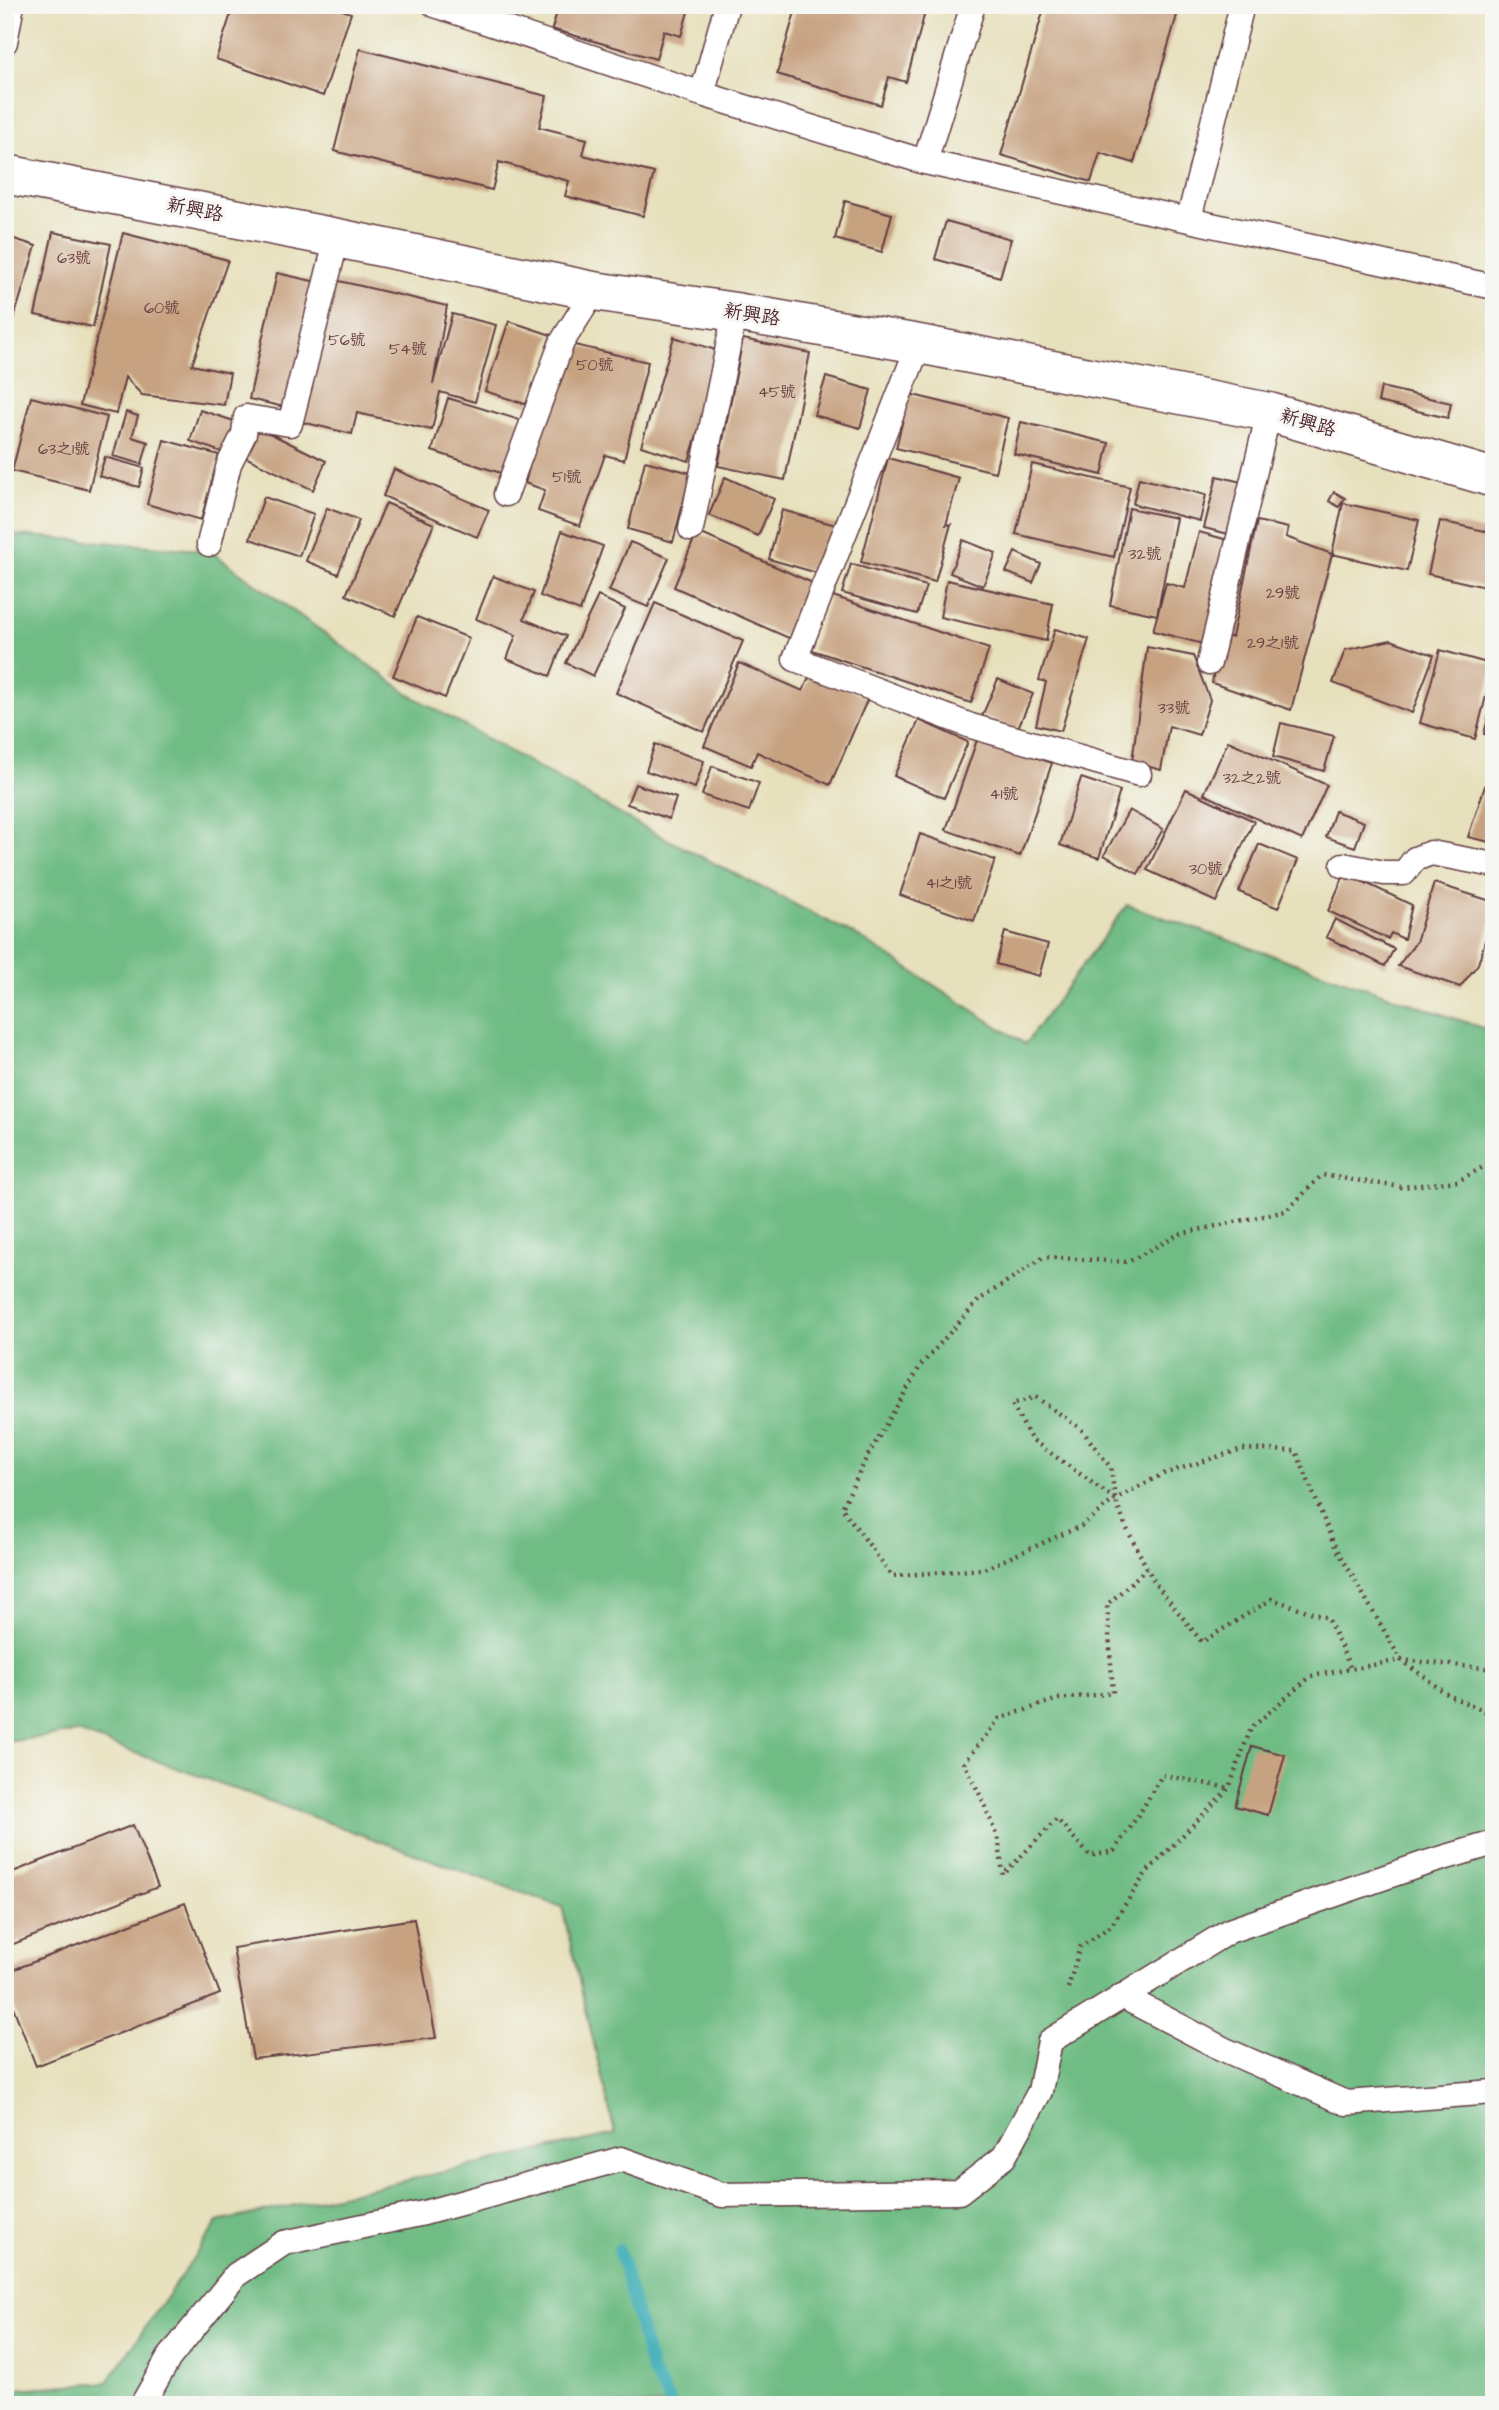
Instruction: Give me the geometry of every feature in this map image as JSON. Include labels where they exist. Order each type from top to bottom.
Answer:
[{"type":"street","name":"新興路","points":[[5,174],[594,291],[919,344],[1269,412],[1494,478]]},
{"type":"lane","points":[[5,42],[12,5]]},
{"type":"lane","points":[[435,5],[485,13],[702,94],[925,162],[1494,287]]},
{"type":"lane","points":[[702,94],[727,5]]},
{"type":"lane","points":[[925,162],[973,5]]},
{"type":"lane","points":[[1189,219],[1242,5]]},
{"type":"lane","points":[[209,544],[229,464],[244,434],[246,417],[290,424],[337,238]]},
{"type":"lane","points":[[506,494],[562,342],[594,291]]},
{"type":"lane","points":[[691,529],[735,312]]},
{"type":"lane","points":[[919,344],[795,659],[971,726],[1139,774]]},
{"type":"lane","points":[[1209,663],[1269,412]]},
{"type":"lane","points":[[1343,865],[1384,873],[1404,873],[1415,859],[1432,853],[1494,864]]},
{"type":"lane","points":[[142,2405],[169,2358],[236,2275],[284,2243],[424,2213],[621,2159],[722,2195],[959,2192],[1004,2157],[1040,2091],[1050,2041],[1228,1931],[1423,1864],[1494,1843]]},
{"type":"lane","points":[[1122,1996],[1223,2049],[1346,2103],[1494,2092]]},
{"type":"path","points":[[1494,1161],[1458,1181],[1401,1187],[1322,1175],[1286,1211],[1179,1234],[1128,1262],[1044,1257],[978,1300],[921,1365],[867,1457],[842,1508],[892,1576],[984,1569],[1081,1526],[1115,1499],[1164,1474],[1242,1449],[1296,1451],[1334,1544],[1401,1660],[1450,1696],[1494,1715]]},
{"type":"path","points":[[1115,1499],[1031,1439],[1012,1404],[1036,1397],[1081,1429],[1111,1468],[1115,1499],[1126,1527],[1155,1583],[1202,1642],[1272,1600],[1328,1619],[1351,1669]]},
{"type":"path","points":[[1147,1568],[1107,1605],[1113,1693],[1058,1699],[999,1719],[964,1763],[999,1842],[1003,1875],[1057,1819],[1090,1856],[1114,1851],[1162,1775],[1229,1788]]},
{"type":"path","points":[[1065,1999],[1080,1947],[1111,1926],[1146,1873],[1229,1788],[1251,1728],[1311,1676],[1401,1660],[1494,1669]]},
{"type":"green space","points":[[5,534],[210,551],[412,696],[641,826],[861,938],[1025,1044],[1127,905],[1494,1032],[1494,2405],[5,2405],[5,2390],[108,2382],[218,2222],[615,2134],[562,1907],[77,1732],[5,1742]]},
{"type":"building","points":[[234,5],[328,5],[351,13],[323,96],[216,59]]},
{"type":"building","points":[[559,5],[690,5],[681,36],[664,31],[656,59],[552,29]]},
{"type":"building","points":[[797,5],[927,5],[906,82],[889,77],[881,105],[777,74]]},
{"type":"building","points":[[1045,5],[1180,5],[1134,163],[1100,153],[1091,182],[1001,155]]},
{"type":"building","points":[[360,49],[547,96],[539,127],[587,139],[583,155],[654,173],[643,216],[565,196],[569,181],[499,162],[492,190],[334,151]]},
{"type":"building","points":[[845,201],[892,214],[882,252],[835,239]]},
{"type":"building","points":[[946,221],[1011,239],[1000,277],[935,259]]},
{"type":"building","points":[[53,232],[111,244],[93,327],[35,315]]},
{"type":"building","points":[[123,233],[228,260],[192,365],[230,373],[224,405],[142,395],[125,377],[116,414],[80,405]]},
{"type":"building","points":[[5,236],[36,246],[6,344],[5,344]]},
{"type":"building","points":[[277,273],[317,282],[289,408],[249,399]]},
{"type":"building","points":[[335,280],[447,306],[433,384],[452,314],[496,325],[475,402],[440,392],[432,430],[357,413],[352,434],[302,422]]},
{"type":"building","points":[[509,321],[551,335],[528,405],[485,391]]},
{"type":"building","points":[[674,337],[722,352],[689,461],[641,446]]},
{"type":"building","points":[[743,339],[810,353],[785,480],[718,466]]},
{"type":"building","points":[[562,342],[648,362],[624,460],[605,455],[580,526],[538,511],[545,490],[525,483]]},
{"type":"building","points":[[826,377],[871,390],[860,428],[814,415]]},
{"type":"building","points":[[1381,387],[1451,403],[1448,418],[1378,402]]},
{"type":"building","points":[[909,394],[1008,418],[995,472],[896,448]]},
{"type":"building","points":[[31,397],[107,417],[89,490],[12,471]]},
{"type":"building","points":[[448,398],[523,421],[507,475],[432,451]]},
{"type":"building","points":[[200,410],[237,422],[227,454],[190,441]]},
{"type":"building","points":[[126,412],[138,416],[132,437],[148,442],[142,464],[113,456]]},
{"type":"building","points":[[1021,422],[1109,443],[1102,475],[1014,454]]},
{"type":"building","points":[[255,426],[326,461],[313,490],[241,455]]},
{"type":"building","points":[[164,440],[219,455],[201,520],[147,504]]},
{"type":"building","points":[[105,457],[144,468],[139,487],[99,476]]},
{"type":"building","points":[[888,458],[959,478],[946,525],[951,524],[935,582],[861,562]]},
{"type":"building","points":[[645,461],[691,473],[673,542],[628,529]]},
{"type":"building","points":[[1032,464],[1130,487],[1114,557],[1016,534]]},
{"type":"building","points":[[394,469],[489,510],[477,537],[383,496]]},
{"type":"building","points":[[1217,476],[1253,485],[1241,537],[1204,528]]},
{"type":"building","points":[[725,477],[774,499],[758,536],[709,515]]},
{"type":"building","points":[[1139,478],[1206,495],[1200,521],[1133,504]]},
{"type":"building","points":[[1334,492],[1345,498],[1339,507],[1329,501]]},
{"type":"building","points":[[264,497],[314,514],[299,556],[250,539]]},
{"type":"building","points":[[386,503],[434,524],[395,616],[346,595]]},
{"type":"building","points":[[1343,503],[1419,520],[1407,571],[1332,554]]},
{"type":"building","points":[[327,508],[359,520],[338,574],[306,561]]},
{"type":"building","points":[[1129,508],[1176,518],[1157,615],[1110,605]]},
{"type":"building","points":[[782,510],[839,526],[824,575],[769,559]]},
{"type":"building","points":[[1257,521],[1288,528],[1286,537],[1332,554],[1291,710],[1212,683],[1220,637],[1232,637]]},
{"type":"building","points":[[1440,521],[1494,533],[1494,589],[1428,574]]},
{"type":"building","points":[[562,531],[603,546],[580,611],[540,596]]},
{"type":"building","points":[[697,532],[815,584],[791,639],[674,587]]},
{"type":"building","points":[[1199,532],[1235,542],[1207,645],[1153,631],[1166,583],[1185,588]]},
{"type":"building","points":[[963,540],[996,553],[983,586],[950,573]]},
{"type":"building","points":[[630,542],[669,558],[648,607],[609,591]]},
{"type":"building","points":[[1015,552],[1041,564],[1033,583],[1006,572]]},
{"type":"building","points":[[851,564],[926,586],[917,614],[842,593]]},
{"type":"building","points":[[493,576],[534,592],[524,619],[566,636],[550,676],[507,659],[516,635],[476,619]]},
{"type":"building","points":[[947,580],[1053,604],[1046,641],[940,617]]},
{"type":"building","points":[[830,595],[989,649],[971,703],[812,650]]},
{"type":"building","points":[[598,596],[625,609],[593,676],[566,663]]},
{"type":"building","points":[[655,603],[743,641],[704,732],[616,693]]},
{"type":"building","points":[[417,617],[469,638],[445,698],[393,676]]},
{"type":"building","points":[[1055,629],[1089,639],[1061,731],[1036,725],[1046,682],[1039,680]]},
{"type":"building","points":[[1391,640],[1434,655],[1412,713],[1333,683],[1345,650]]},
{"type":"building","points":[[1147,647],[1193,656],[1210,700],[1199,735],[1169,726],[1161,770],[1132,762]]},
{"type":"building","points":[[1440,650],[1494,665],[1475,739],[1420,723]]},
{"type":"building","points":[[739,663],[803,691],[811,673],[868,698],[830,785],[757,752],[751,766],[704,746]]},
{"type":"building","points":[[998,679],[1033,694],[1017,730],[982,716]]},
{"type":"building","points":[[1494,698],[1494,736],[1484,734]]},
{"type":"building","points":[[919,720],[968,742],[944,798],[894,776]]},
{"type":"building","points":[[1281,723],[1334,736],[1324,771],[1273,757]]},
{"type":"building","points":[[978,737],[1052,763],[1020,856],[946,830]]},
{"type":"building","points":[[1228,741],[1327,785],[1302,840],[1204,794]]},
{"type":"building","points":[[655,744],[704,761],[695,788],[646,771]]},
{"type":"building","points":[[712,766],[759,783],[749,811],[702,795]]},
{"type":"building","points":[[1081,778],[1120,791],[1099,858],[1060,845]]},
{"type":"building","points":[[1486,783],[1494,785],[1494,843],[1468,837]]},
{"type":"building","points":[[635,784],[676,798],[669,819],[627,804]]},
{"type":"building","points":[[1186,789],[1254,821],[1216,902],[1147,870]]},
{"type":"building","points":[[1129,810],[1163,829],[1138,874],[1104,855]]},
{"type":"building","points":[[1335,811],[1364,822],[1355,847],[1326,837]]},
{"type":"building","points":[[920,834],[995,860],[974,921],[900,895]]},
{"type":"building","points":[[1259,844],[1298,860],[1278,908],[1239,892]]},
{"type":"building","points":[[1345,873],[1412,905],[1404,939],[1391,933],[1388,939],[1328,911]]},
{"type":"building","points":[[1434,883],[1494,902],[1494,912],[1478,964],[1460,987],[1398,966],[1416,942]]},
{"type":"building","points":[[1335,919],[1394,949],[1385,966],[1326,937]]},
{"type":"building","points":[[1005,932],[1048,944],[1039,976],[996,964]]},
{"type":"building","points":[[1252,1746],[1285,1755],[1268,1815],[1235,1806]]},
{"type":"building","points":[[133,1825],[158,1887],[11,1945],[5,1929],[5,1875]]},
{"type":"building","points":[[185,1903],[220,1994],[36,2066],[5,1986],[5,1973]]},
{"type":"building","points":[[414,1919],[436,2038],[253,2059],[233,1948]]},
{"type":"waterway","points":[[619,2250],[652,2372],[672,2405]]}]
